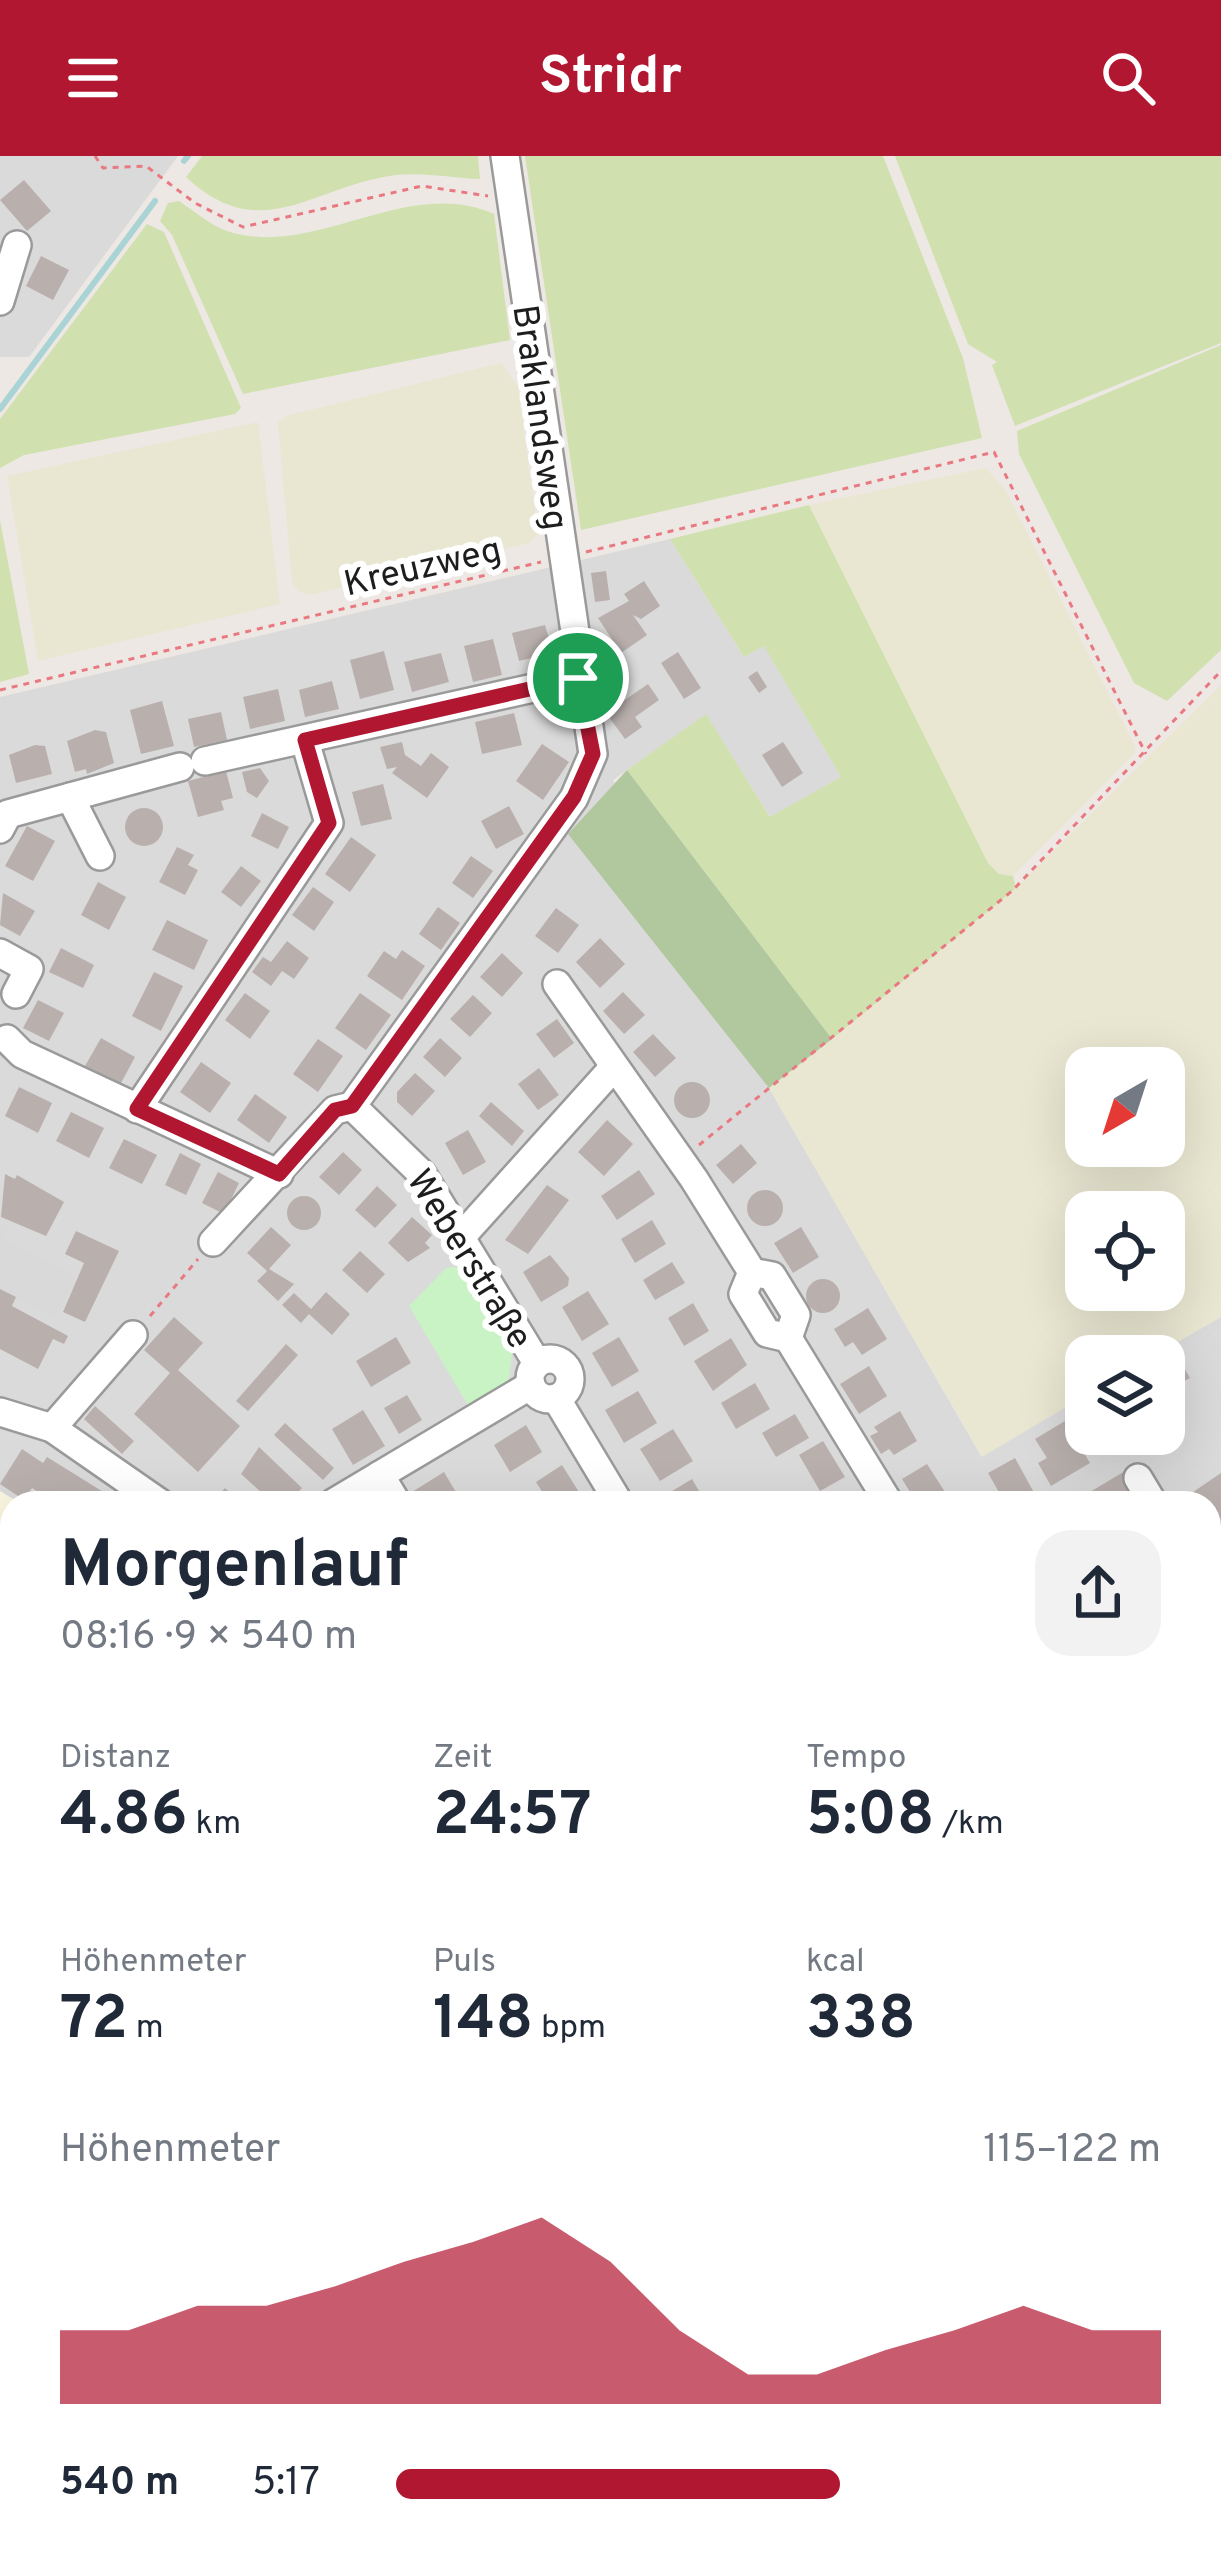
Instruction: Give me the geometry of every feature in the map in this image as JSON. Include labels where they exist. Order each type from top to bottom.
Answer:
[{"type":"street","name":"Braklandsweg","points":[[213,1242],[335,1110],[352,1106],[574,797],[593,754],[578,678],[505,156]]},
{"type":"street","points":[[0,301],[17,245]]},
{"type":"street","points":[[0,829],[8,814],[192,764],[578,678]]},
{"type":"street","points":[[137,1109],[329,823],[305,740]]},
{"type":"street","points":[[70,796],[100,856]]},
{"type":"street","points":[[0,953],[29,969],[16,994]]},
{"type":"street","points":[[557,984],[681,1160],[752,1272],[772,1276],[796,1315],[788,1338],[882,1491]]},
{"type":"street","points":[[7,1039],[22,1054],[279,1174]]},
{"type":"street","points":[[461,1237],[613,1068]]},
{"type":"street","name":"Weberstraße","points":[[352,1106],[410,1159],[461,1237],[534,1374],[554,1359],[567,1369],[568,1386],[556,1398],[613,1491]]},
{"type":"street","points":[[52,1428],[133,1335]]},
{"type":"street","points":[[353,1491],[534,1374]]},
{"type":"street","points":[[0,1412],[52,1428],[143,1491]]},
{"type":"street","points":[[380,1475],[390,1491]]},
{"type":"street","points":[[1138,1478],[1146,1491]]},
{"type":"path","points":[[95,156],[103,168],[146,166],[159,172],[195,203],[243,227],[422,186],[491,196],[512,206]]},
{"type":"path","name":"Kreuzweg","points":[[0,690],[994,452],[1146,754]]},
{"type":"path","points":[[681,1160],[1012,891],[1221,671]]},
{"type":"path","points":[[133,1335],[213,1242]]},
{"type":"shaded area","points":[[0,156],[178,156],[29,357],[0,357]]},
{"type":"shaded area","points":[[501,363],[518,386],[538,534],[529,543],[310,595],[299,592],[292,582],[278,423],[286,416]]},
{"type":"shaded area","points":[[258,422],[280,604],[38,661],[7,476]]},
{"type":"shaded area","points":[[986,468],[1006,491],[1135,746],[1135,753],[1013,876],[999,874],[988,863],[809,505]]},
{"type":"shaded area","points":[[670,539],[744,657],[764,645],[841,777],[771,818],[706,715],[613,780],[730,1031],[769,1088],[981,1456],[1065,1407],[1065,1455],[1185,1455],[1185,1338],[1221,1317],[1221,1491],[0,1491],[0,697]]},
{"type":"shaded area","points":[[1221,685],[1221,1317],[1185,1338],[1065,1335],[1065,1408],[982,1457],[769,1088],[1016,888]]},
{"type":"shaded area","points":[[0,1225],[7,1229],[2,1240],[75,1276],[55,1317],[0,1290]]},
{"type":"green space","points":[[202,156],[478,156],[480,179],[396,175],[289,206],[239,208],[213,198],[186,177]]},
{"type":"green space","points":[[525,156],[883,156],[963,358],[982,438],[581,530]]},
{"type":"green space","points":[[895,156],[1221,156],[1221,343],[1015,426],[992,365],[997,362],[968,344]]},
{"type":"green space","points":[[179,201],[227,231],[260,237],[293,235],[427,204],[461,205],[494,214],[510,340],[243,394],[172,235],[160,221],[168,203]]},
{"type":"green space","points":[[147,224],[164,232],[241,408],[235,414],[24,455],[0,468],[0,419]]},
{"type":"green space","points":[[1221,345],[1221,650],[1167,701],[1134,683],[1019,454],[1017,431]]},
{"type":"green space","points":[[809,505],[988,863],[999,874],[1013,876],[1016,888],[832,1039],[627,770],[706,714],[770,817],[841,777],[764,646],[744,657],[670,539]]},
{"type":"green space","points":[[0,520],[29,674],[0,682]]},
{"type":"green space","points":[[627,770],[832,1039],[769,1088],[568,834]]},
{"type":"green space","points":[[463,1266],[513,1349],[508,1384],[470,1409],[409,1306],[446,1268]]},
{"type":"building","points":[[24,180],[51,211],[27,231],[0,200]]},
{"type":"building","points":[[41,256],[69,270],[53,300],[26,286]]},
{"type":"building","points":[[606,571],[610,600],[595,602],[591,573]]},
{"type":"building","points":[[644,581],[660,606],[641,619],[633,615],[647,635],[621,653],[598,618],[629,601],[624,594]]},
{"type":"building","points":[[545,625],[553,653],[519,661],[512,633]]},
{"type":"building","points":[[493,639],[502,675],[473,682],[464,646]]},
{"type":"building","points":[[384,651],[394,690],[360,699],[350,660]]},
{"type":"building","points":[[678,652],[701,688],[684,699],[661,663]]},
{"type":"building","points":[[441,653],[449,682],[412,692],[404,662]]},
{"type":"building","points":[[757,671],[767,687],[759,693],[748,677]]},
{"type":"building","points":[[332,681],[339,709],[305,717],[299,690]]},
{"type":"building","points":[[648,684],[659,700],[635,717],[642,727],[625,739],[606,713]]},
{"type":"building","points":[[278,689],[285,721],[250,729],[243,697]]},
{"type":"building","points":[[162,701],[174,746],[141,754],[130,710]]},
{"type":"building","points":[[221,712],[227,740],[194,747],[188,719]]},
{"type":"building","points":[[514,713],[522,745],[482,754],[475,722]]},
{"type":"building","points":[[95,730],[106,732],[114,763],[87,774],[86,769],[75,772],[67,741]]},
{"type":"building","points":[[402,742],[405,755],[421,766],[431,753],[449,767],[427,798],[392,773],[397,767],[387,769],[380,747]]},
{"type":"building","points":[[783,742],[803,773],[782,787],[762,755]]},
{"type":"building","points":[[542,744],[569,762],[543,800],[516,781]]},
{"type":"building","points":[[45,746],[52,774],[16,783],[9,755]]},
{"type":"building","points":[[260,768],[269,781],[257,798],[247,792],[242,772]]},
{"type":"building","points":[[226,771],[233,798],[221,801],[224,810],[198,817],[188,781]]},
{"type":"building","points":[[383,784],[392,819],[361,826],[352,792]]},
{"type":"building","points":[[509,806],[524,834],[496,849],[481,821]]},
{"type":"building","points":[[144,808],[157,814],[163,827],[157,840],[144,846],[131,840],[125,827],[131,814]]},
{"type":"building","points":[[262,813],[289,827],[278,849],[251,836]]},
{"type":"building","points":[[27,826],[55,841],[33,881],[5,866]]},
{"type":"building","points":[[351,837],[376,855],[350,892],[325,874]]},
{"type":"building","points":[[177,847],[194,855],[188,865],[198,870],[185,895],[159,882]]},
{"type":"building","points":[[471,856],[493,871],[473,898],[452,883]]},
{"type":"building","points":[[241,866],[261,881],[241,907],[221,892]]},
{"type":"building","points":[[98,882],[126,897],[109,930],[81,915]]},
{"type":"building","points":[[313,887],[334,902],[314,931],[292,915]]},
{"type":"building","points":[[3,893],[35,911],[20,936],[0,925]]},
{"type":"building","points":[[438,907],[460,923],[441,950],[419,934]]},
{"type":"building","points":[[556,908],[579,925],[558,953],[535,936]]},
{"type":"building","points":[[167,920],[208,940],[194,970],[152,950]]},
{"type":"building","points":[[600,938],[625,964],[600,988],[576,962]]},
{"type":"building","points":[[287,941],[309,958],[294,979],[282,971],[271,986],[252,972],[263,957],[271,962]]},
{"type":"building","points":[[61,948],[94,965],[83,988],[49,972]]},
{"type":"building","points":[[402,950],[425,966],[402,1000],[367,976],[384,951],[396,959]]},
{"type":"building","points":[[502,953],[523,973],[502,997],[480,977]]},
{"type":"building","points":[[154,972],[183,986],[161,1031],[132,1016]]},
{"type":"building","points":[[623,992],[645,1015],[624,1034],[603,1011]]},
{"type":"building","points":[[245,993],[270,1011],[250,1039],[225,1020]]},
{"type":"building","points":[[360,993],[391,1015],[366,1050],[335,1028]]},
{"type":"building","points":[[473,995],[492,1013],[470,1037],[450,1019]]},
{"type":"building","points":[[38,1000],[64,1013],[49,1041],[23,1028]]},
{"type":"building","points":[[557,1019],[574,1043],[554,1058],[536,1034]]},
{"type":"building","points":[[653,1034],[676,1058],[655,1077],[633,1052]]},
{"type":"building","points":[[101,1038],[135,1057],[120,1085],[85,1066]]},
{"type":"building","points":[[440,1038],[462,1058],[445,1077],[423,1057]]},
{"type":"building","points":[[318,1039],[343,1056],[318,1092],[293,1074]]},
{"type":"building","points":[[201,1062],[231,1083],[210,1113],[180,1092]]},
{"type":"building","points":[[539,1068],[559,1095],[538,1110],[518,1084]]},
{"type":"building","points":[[415,1073],[435,1091],[412,1116],[397,1102],[397,1092]]},
{"type":"building","points":[[692,1082],[705,1087],[710,1100],[705,1113],[692,1118],[679,1113],[674,1100],[679,1087]]},
{"type":"building","points":[[19,1087],[52,1103],[38,1133],[5,1116]]},
{"type":"building","points":[[255,1094],[287,1117],[269,1143],[237,1120]]},
{"type":"building","points":[[491,1102],[524,1131],[512,1146],[479,1116]]},
{"type":"building","points":[[71,1112],[104,1128],[89,1158],[56,1141]]},
{"type":"building","points":[[607,1120],[633,1144],[604,1176],[578,1152]]},
{"type":"building","points":[[468,1130],[486,1162],[463,1175],[445,1143]]},
{"type":"building","points":[[124,1139],[157,1155],[142,1184],[109,1168]]},
{"type":"building","points":[[741,1144],[757,1163],[733,1184],[716,1165]]},
{"type":"building","points":[[343,1152],[362,1170],[339,1195],[319,1177]]},
{"type":"building","points":[[180,1153],[201,1164],[186,1195],[165,1185]]},
{"type":"building","points":[[639,1170],[655,1194],[617,1220],[601,1196]]},
{"type":"building","points":[[218,1172],[239,1183],[224,1214],[202,1203]]},
{"type":"building","points":[[5,1174],[15,1179],[17,1175],[64,1202],[46,1236],[1,1217]]},
{"type":"building","points":[[547,1185],[569,1200],[528,1254],[505,1240]]},
{"type":"building","points":[[377,1186],[397,1205],[375,1228],[355,1210]]},
{"type":"building","points":[[765,1190],[777,1196],[783,1208],[777,1220],[765,1226],[753,1220],[747,1208],[753,1196]]},
{"type":"building","points":[[304,1196],[316,1201],[321,1213],[316,1225],[304,1230],[292,1225],[287,1213],[292,1201]]},
{"type":"building","points":[[412,1217],[432,1235],[425,1243],[430,1248],[408,1262],[388,1243]]},
{"type":"building","points":[[652,1220],[666,1244],[635,1263],[621,1239]]},
{"type":"building","points":[[271,1227],[291,1245],[269,1269],[294,1284],[278,1301],[257,1281],[267,1271],[247,1253]]},
{"type":"building","points":[[801,1227],[819,1257],[793,1273],[774,1243]]},
{"type":"building","points":[[76,1231],[119,1251],[85,1322],[63,1312],[84,1263],[65,1254]]},
{"type":"building","points":[[360,1251],[385,1274],[367,1293],[342,1270]]},
{"type":"building","points":[[550,1255],[569,1278],[568,1286],[541,1302],[523,1272]]},
{"type":"building","points":[[672,1262],[685,1283],[655,1300],[643,1280]]},
{"type":"building","points":[[823,1279],[835,1284],[840,1296],[835,1308],[823,1313],[811,1308],[806,1296],[811,1284]]},
{"type":"building","points":[[0,1289],[16,1297],[12,1306],[68,1336],[64,1344],[53,1339],[38,1369],[0,1349]]},
{"type":"building","points":[[588,1291],[609,1324],[582,1341],[562,1307]]},
{"type":"building","points":[[326,1292],[350,1314],[332,1335],[309,1314],[301,1323],[282,1305],[294,1293],[311,1309]]},
{"type":"building","points":[[693,1303],[709,1331],[684,1346],[668,1318]]},
{"type":"building","points":[[868,1308],[887,1339],[862,1355],[853,1342],[845,1347],[834,1329]]},
{"type":"building","points":[[174,1317],[203,1343],[178,1370],[240,1426],[198,1472],[134,1414],[170,1373],[144,1350]]},
{"type":"building","points":[[396,1337],[411,1363],[371,1387],[356,1361]]},
{"type":"building","points":[[619,1337],[639,1371],[612,1387],[592,1353]]},
{"type":"building","points":[[731,1338],[747,1365],[713,1391],[694,1361]]},
{"type":"building","points":[[286,1344],[298,1355],[248,1411],[236,1401]]},
{"type":"building","points":[[869,1366],[887,1396],[859,1414],[840,1384]]},
{"type":"building","points":[[755,1383],[770,1409],[736,1429],[721,1403]]},
{"type":"building","points":[[638,1391],[657,1423],[624,1443],[605,1410]]},
{"type":"building","points":[[407,1395],[422,1420],[399,1434],[384,1408]]},
{"type":"building","points":[[95,1406],[134,1441],[122,1454],[84,1419]]},
{"type":"building","points":[[363,1410],[385,1446],[353,1465],[332,1429]]},
{"type":"building","points":[[900,1411],[917,1441],[894,1455],[889,1449],[881,1454],[870,1436],[878,1432],[874,1427]]},
{"type":"building","points":[[795,1414],[809,1438],[776,1457],[762,1433]]},
{"type":"building","points":[[1065,1421],[1065,1455],[1085,1455],[1090,1463],[1051,1486],[1038,1463],[1047,1458],[1035,1439]]},
{"type":"building","points":[[285,1423],[334,1468],[323,1480],[274,1435]]},
{"type":"building","points":[[526,1425],[542,1452],[510,1472],[494,1445]]},
{"type":"building","points":[[673,1429],[693,1461],[660,1481],[640,1449]]},
{"type":"building","points":[[823,1441],[845,1477],[820,1491],[799,1455]]},
{"type":"building","points":[[259,1447],[302,1488],[260,1491],[241,1474]]},
{"type":"building","points":[[22,1449],[43,1463],[47,1457],[102,1491],[10,1491],[0,1484]]},
{"type":"building","points":[[1015,1458],[1033,1491],[998,1491],[988,1473]]},
{"type":"building","points":[[927,1464],[944,1491],[910,1491],[902,1479]]},
{"type":"building","points":[[562,1465],[578,1491],[542,1491],[536,1482]]},
{"type":"building","points":[[1125,1471],[1137,1491],[1092,1491]]},
{"type":"building","points":[[444,1472],[455,1491],[414,1491]]},
{"type":"building","points":[[1221,1473],[1221,1491],[1195,1491]]},
{"type":"building","points":[[692,1479],[699,1491],[672,1491]]},
{"type":"waterway","points":[[184,161],[188,156]]},
{"type":"waterway","points":[[0,409],[155,201]]},
{"type":"route","points":[[578,678],[593,754],[574,797],[352,1106],[335,1110],[279,1174],[137,1109],[329,823],[305,740],[578,678]]}]
